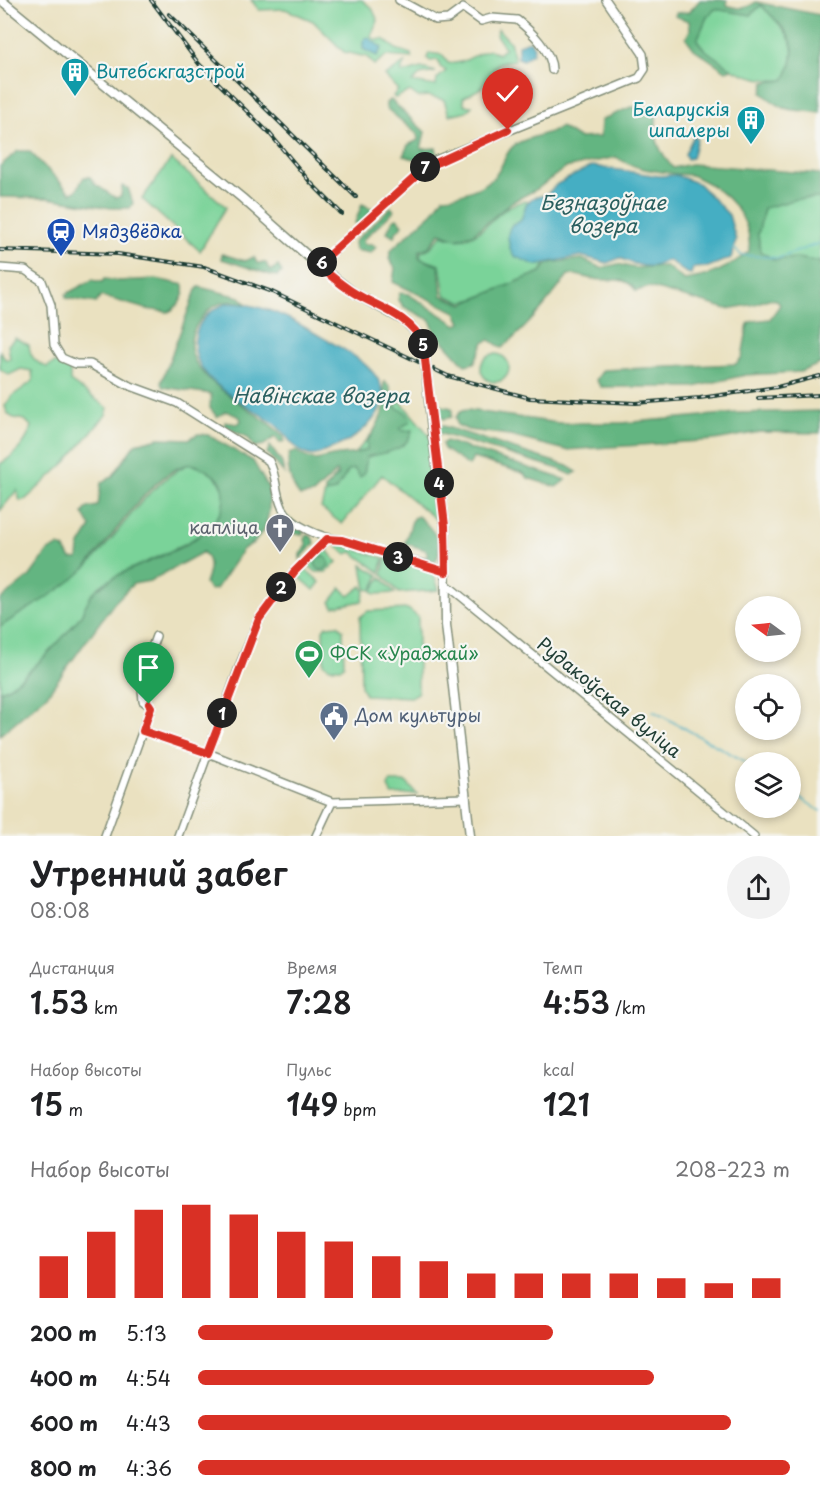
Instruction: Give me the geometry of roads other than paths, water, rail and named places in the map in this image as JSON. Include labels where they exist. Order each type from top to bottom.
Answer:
[{"type":"main road","points":[[1,0],[75,59],[318,265],[354,293],[405,321],[415,330],[423,343],[445,526],[446,625],[470,836]]},
{"type":"street","points":[[399,0],[436,20],[448,19],[464,8],[481,21],[492,18],[517,21],[546,52],[552,62],[552,70]]},
{"type":"street","points":[[318,265],[436,160],[639,78],[645,69],[643,54],[606,0]]},
{"type":"street","points":[[0,268],[25,270],[42,281],[51,305],[54,345],[62,358],[76,364],[90,363],[128,386],[177,404],[269,461],[274,470],[283,510],[309,531],[327,539],[342,540],[446,572]]},
{"type":"street","points":[[178,836],[259,619],[294,572],[327,539]]},
{"type":"street","name":"Рудакоўская вуліца","points":[[446,584],[754,836]]},
{"type":"street","points":[[105,836],[151,707],[142,700],[140,694],[141,677],[156,636]]},
{"type":"street","points":[[143,731],[208,753],[332,801],[466,798]]},
{"type":"street","points":[[316,836],[332,801]]},
{"type":"water","points":[[367,37],[382,48],[377,56],[363,49],[363,41]]},
{"type":"water","points":[[530,41],[534,47],[533,53],[523,60],[518,58],[518,45]]},
{"type":"water","points":[[694,135],[697,139],[692,158],[687,159],[685,154]]},
{"type":"water","name":"Безназоўнае возера","points":[[592,166],[659,176],[676,175],[699,184],[729,215],[736,240],[731,258],[708,267],[693,268],[691,274],[666,260],[661,264],[649,266],[620,258],[607,263],[581,256],[535,265],[514,256],[509,245],[510,228],[521,220],[526,205],[532,198],[546,195],[557,184]]},
{"type":"water","name":"Навінскае возера","points":[[227,303],[249,305],[277,313],[358,359],[379,380],[383,393],[381,406],[372,421],[360,433],[345,442],[321,454],[310,455],[296,448],[273,423],[220,387],[199,364],[195,350],[196,334],[200,323],[207,315]]},
{"type":"waterway","points":[[735,249],[741,255],[779,258],[820,243]]},
{"type":"waterway","points":[[653,711],[735,756]]},
{"type":"waterway","points":[[801,798],[820,811]]},
{"type":"railway","points":[[151,0],[199,64],[270,134],[310,182],[342,214]]},
{"type":"railway","points":[[169,14],[356,197]]},
{"type":"railway","points":[[0,250],[118,254],[204,267],[272,292],[448,376],[530,398],[636,403],[700,398],[777,387],[820,376]]},
{"type":"railway","points":[[758,398],[820,395]]},
{"type":"place","name":"Витебскгазстрой","points":[[75,98]]},
{"type":"place","name":"Беларускія шпалеры","points":[[751,146]]},
{"type":"place","name":"Мядзвёдка","points":[[61,258]]},
{"type":"place","name":"капліца","points":[[280,554]]},
{"type":"place","name":"ФСК «Ураджай»","points":[[309,680]]},
{"type":"place","name":"Дом культуры","points":[[334,742]]}]
